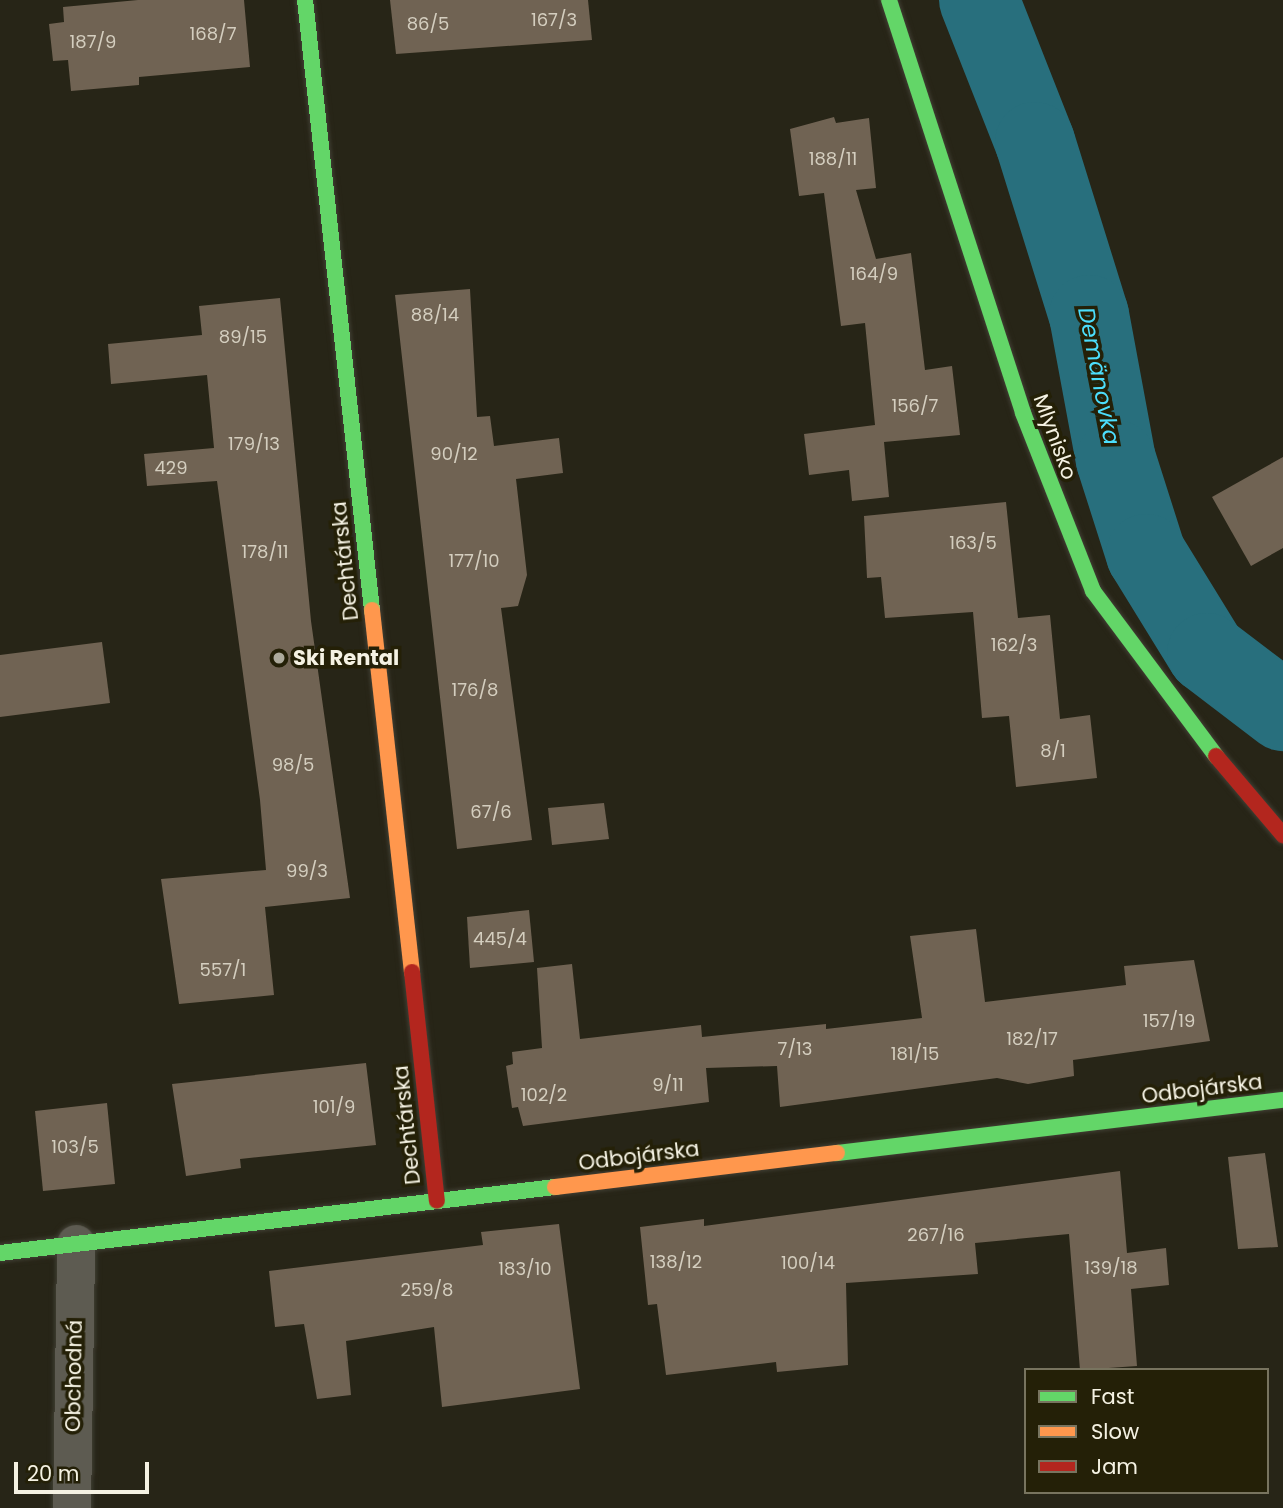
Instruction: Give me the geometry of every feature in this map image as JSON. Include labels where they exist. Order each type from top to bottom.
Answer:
[{"type":"street","name":"Dechtárska","points":[[305,0],[437,1201]]},
{"type":"street","name":"Mlynisko","points":[[889,0],[1023,413],[1093,591],[1170,702],[1283,835]]},
{"type":"street","name":"Odbojárska","points":[[0,1253],[1283,1100]]},
{"type":"street","name":"Obchodná","points":[[72,1508],[76,1244]]},
{"type":"building","points":[[138,0],[244,0],[250,67],[139,77],[139,85],[71,91],[68,60],[53,61],[49,24],[64,22],[63,7]]},
{"type":"building","points":[[390,0],[588,0],[592,40],[396,54]]},
{"type":"building","points":[[834,117],[836,123],[869,118],[876,188],[856,190],[876,259],[911,253],[925,370],[952,366],[960,435],[884,442],[889,497],[852,501],[849,470],[809,475],[804,434],[875,425],[865,323],[841,326],[824,193],[799,196],[790,129]]},
{"type":"building","points":[[470,289],[477,417],[490,416],[494,446],[559,438],[563,473],[516,479],[527,575],[518,606],[501,608],[532,840],[457,849],[395,295]]},
{"type":"building","points":[[280,298],[311,621],[350,898],[265,907],[274,995],[179,1004],[161,879],[266,870],[260,800],[217,481],[147,486],[144,454],[214,448],[207,375],[111,384],[108,344],[202,335],[199,306]]},
{"type":"building","points":[[1283,457],[1283,548],[1251,566],[1212,497]]},
{"type":"building","points":[[1006,502],[1018,618],[1050,615],[1060,719],[1090,715],[1097,778],[1016,787],[1009,716],[982,718],[973,612],[885,618],[881,577],[867,578],[864,516]]},
{"type":"building","points":[[102,642],[110,703],[0,717],[0,655]]},
{"type":"building","points":[[604,803],[609,839],[552,845],[548,808]]},
{"type":"building","points":[[529,910],[534,962],[470,968],[467,917]]},
{"type":"building","points":[[976,929],[985,1002],[1126,985],[1124,966],[1194,960],[1210,1041],[1073,1060],[1074,1076],[1028,1084],[997,1078],[780,1107],[777,1066],[706,1068],[709,1102],[523,1126],[518,1107],[512,1108],[506,1066],[513,1064],[512,1052],[542,1048],[537,968],[572,964],[580,1039],[701,1025],[702,1037],[826,1024],[826,1029],[922,1018],[910,936]]},
{"type":"building","points":[[366,1063],[376,1145],[240,1159],[241,1168],[186,1176],[172,1084]]},
{"type":"building","points":[[107,1103],[115,1184],[43,1191],[35,1111]]},
{"type":"building","points":[[1265,1153],[1278,1247],[1238,1249],[1228,1157]]},
{"type":"building","points":[[1120,1171],[1127,1253],[1166,1248],[1169,1285],[1131,1289],[1137,1366],[1080,1368],[1069,1234],[975,1243],[978,1274],[846,1283],[848,1365],[777,1372],[776,1362],[666,1375],[657,1304],[648,1305],[640,1227],[704,1219],[704,1226]]},
{"type":"building","points":[[559,1224],[580,1389],[442,1407],[434,1327],[346,1341],[351,1395],[317,1399],[304,1324],[275,1327],[269,1271],[483,1245],[481,1232]]},
{"type":"waterway","name":"Demänovka","points":[[979,0],[1035,142],[1089,315],[1116,460],[1146,554],[1207,653],[1283,711]]},
{"type":"traffic: fast","points":[[305,0],[372,610]]},
{"type":"traffic: fast","points":[[889,0],[1023,413],[1093,591],[1216,756]]},
{"type":"traffic: fast","points":[[837,1153],[1283,1100]]},
{"type":"traffic: fast","points":[[0,1253],[555,1187]]},
{"type":"traffic: slow","points":[[372,610],[412,972]]},
{"type":"traffic: slow","points":[[555,1187],[837,1153]]},
{"type":"traffic: jam","points":[[1216,756],[1283,835]]},
{"type":"traffic: jam","points":[[412,972],[437,1201]]},
{"type":"place","name":"Ski Rental","points":[[279,658]]}]
